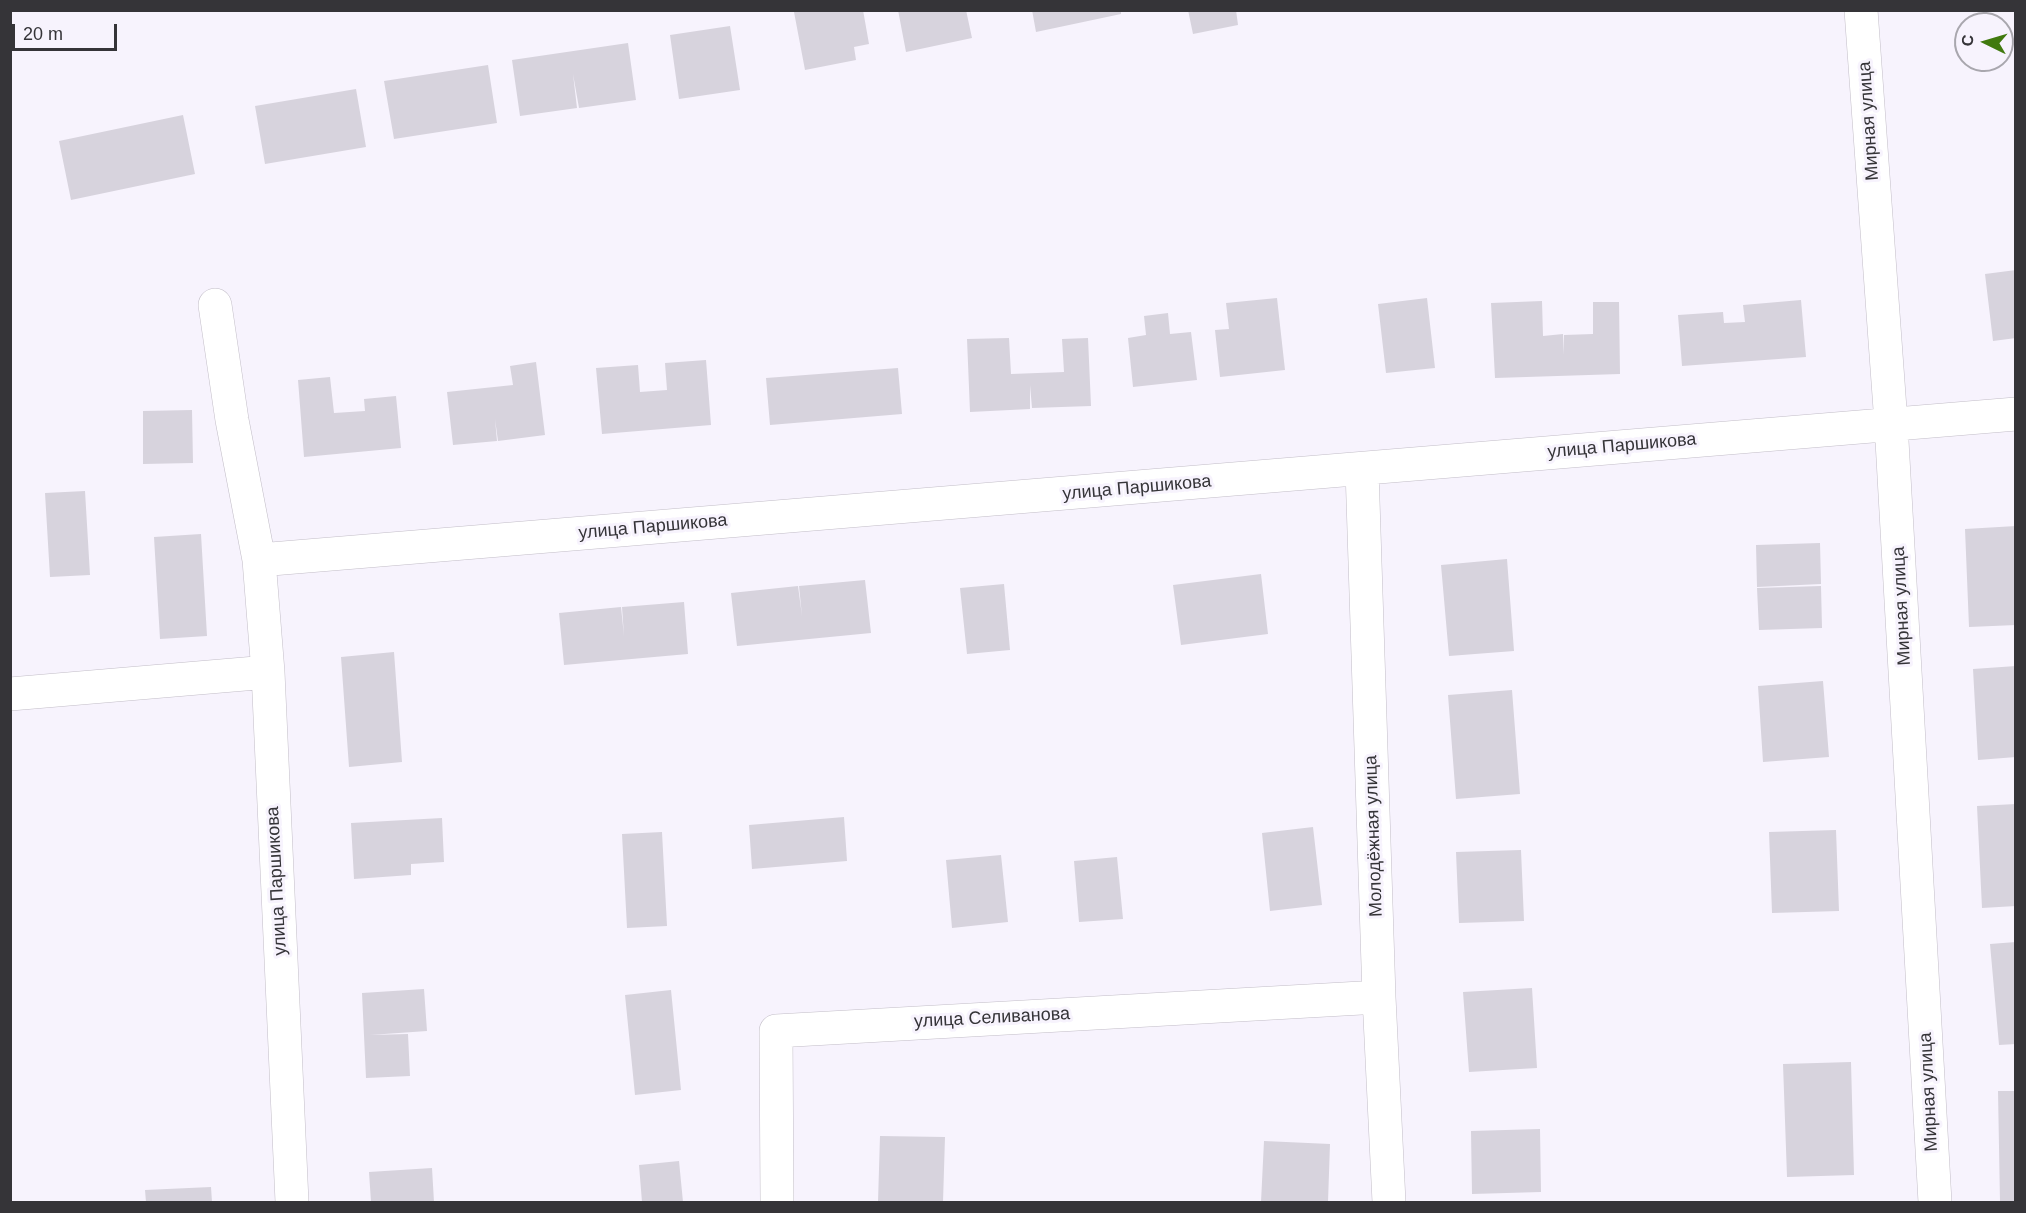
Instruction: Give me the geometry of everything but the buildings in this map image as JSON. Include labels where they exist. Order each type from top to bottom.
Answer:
[{"type":"street","name":"Мирная улица","points":[[1861,10],[1891,423],[1935,1203]]},
{"type":"street","name":"улица Паршикова","points":[[216,305],[232,420],[259,560],[268,672],[292,1203]]},
{"type":"street","name":"улица Паршикова","points":[[259,560],[2016,414]]},
{"type":"street","name":"Молодёжная улица","points":[[1362,469],[1389,1203]]},
{"type":"street","points":[[10,694],[268,672]]},
{"type":"street","name":"улица Селиванова","points":[[777,1203],[776,1031],[1380,997]]}]
